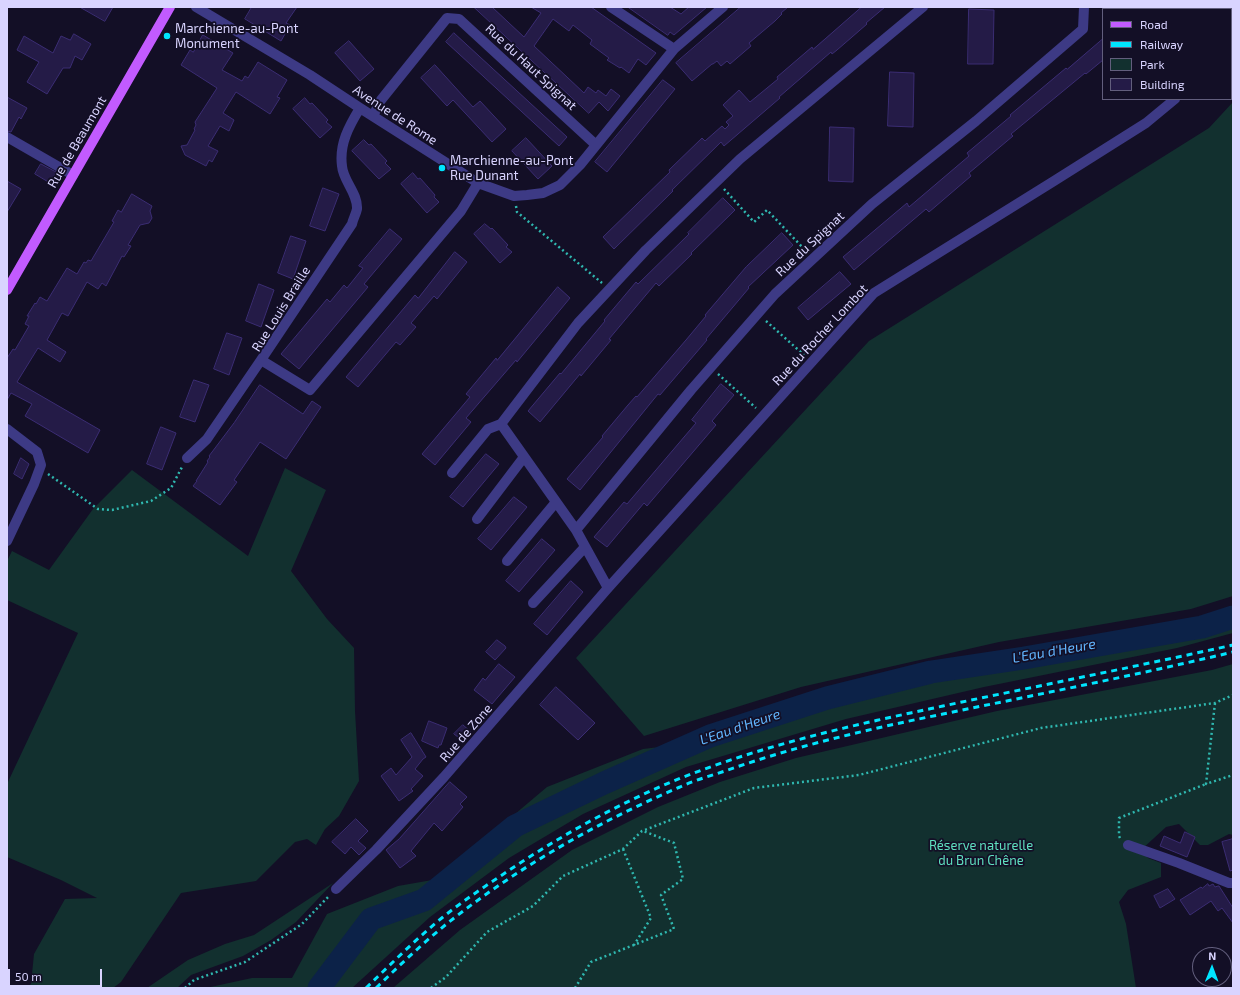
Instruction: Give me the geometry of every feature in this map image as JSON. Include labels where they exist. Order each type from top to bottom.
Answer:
[{"type":"main road","name":"Rue de Beaumont","points":[[7,290],[170,7]]},
{"type":"street","name":"Avenue de Rome","points":[[196,7],[310,75],[478,183],[514,196],[543,192],[560,186],[580,165],[674,50],[723,7]]},
{"type":"street","points":[[611,7],[674,50]]},
{"type":"street","points":[[452,473],[488,430],[501,424],[578,323],[646,250],[740,159],[923,7]]},
{"type":"street","name":"Rue du Spignat","points":[[576,530],[711,368],[775,294],[872,204],[976,121],[1083,29],[1084,7]]},
{"type":"street","name":"Rue du Haut Spignat","points":[[372,116],[381,100],[447,18],[459,19],[596,145]]},
{"type":"street","name":"Rue du Rocher Lombot","points":[[608,588],[874,293],[1146,123],[1174,100]]},
{"type":"street","name":"Rue Louis Braille","points":[[360,108],[347,130],[342,148],[342,166],[354,195],[357,209],[352,224],[261,360],[310,390],[461,211],[478,183]]},
{"type":"street","points":[[7,137],[73,175]]},
{"type":"street","points":[[187,458],[207,439],[261,360]]},
{"type":"street","points":[[501,424],[576,530],[608,588]]},
{"type":"street","points":[[7,428],[37,452],[41,465],[7,542]]},
{"type":"street","points":[[477,519],[524,457]]},
{"type":"street","points":[[507,561],[556,502]]},
{"type":"street","points":[[533,603],[585,547]]},
{"type":"street","name":"Rue de Zone","points":[[336,889],[376,850],[444,777],[608,588]]},
{"type":"street","points":[[1128,845],[1192,867],[1229,883],[1233,883]]},
{"type":"path","points":[[716,182],[754,222],[767,210],[813,259]]},
{"type":"path","points":[[514,196],[517,212],[609,289]]},
{"type":"path","points":[[758,314],[812,362]]},
{"type":"path","points":[[711,368],[763,415]]},
{"type":"path","points":[[40,468],[98,509],[112,510],[151,501],[171,488],[187,458]]},
{"type":"path","points":[[431,988],[446,977],[487,932],[533,906],[563,876],[623,849],[642,831],[754,788],[859,775],[1041,728],[1215,702],[1233,695]]},
{"type":"path","points":[[1206,784],[1215,702]]},
{"type":"path","points":[[1128,845],[1119,836],[1119,818],[1233,775]]},
{"type":"path","points":[[575,988],[591,962],[674,929],[661,895],[683,880],[674,843],[642,831]]},
{"type":"path","points":[[623,849],[651,918],[634,946]]},
{"type":"path","points":[[185,988],[194,980],[245,962],[302,924],[336,889]]},
{"type":"green space","points":[[1233,102],[1233,596],[1191,609],[999,642],[801,687],[644,736],[576,658],[869,341],[1209,128]]},
{"type":"green space","points":[[285,468],[326,490],[291,571],[327,619],[354,648],[355,711],[359,781],[339,816],[325,829],[316,845],[307,839],[295,842],[256,881],[181,893],[121,982],[113,988],[26,988],[31,984],[34,954],[65,899],[97,898],[61,880],[7,857],[7,784],[78,633],[7,600],[7,561],[12,551],[49,570],[93,509],[132,470],[248,556]]},
{"type":"green space","points":[[1233,624],[1233,633],[1177,648],[984,687],[846,719],[686,767],[583,814],[509,858],[430,917],[352,988],[206,988],[252,978],[292,978],[327,914],[398,886],[438,879],[547,787],[643,749],[727,739],[894,689],[1199,634]]},
{"type":"green space","name":"Réserve naturelle du Brun Chêne","points":[[1233,664],[1233,835],[1229,834],[1208,845],[1200,845],[1179,824],[1166,827],[1141,850],[1148,858],[1161,863],[1161,877],[1128,890],[1119,902],[1126,924],[1136,988],[393,988],[460,930],[572,850],[658,807],[720,782],[796,758],[997,711],[1212,670]]},
{"type":"green space","points":[[333,883],[296,922],[271,940],[243,956],[191,975],[177,988],[147,988],[188,960],[225,944],[254,935]]},
{"type":"building","points":[[80,7],[113,7],[105,21]]},
{"type":"building","points":[[252,7],[297,7],[286,23],[290,25],[281,41],[245,19]]},
{"type":"building","points":[[474,7],[492,7],[524,37],[541,13],[531,7],[591,7],[656,53],[646,65],[638,59],[629,73],[607,60],[609,58],[590,44],[592,40],[573,25],[569,31],[553,19],[534,46],[584,93],[588,87],[596,93],[598,90],[606,96],[611,89],[620,96],[608,111],[599,102],[589,113]]},
{"type":"building","points":[[628,7],[670,7],[681,14],[689,7],[707,7],[674,35],[670,32],[668,35]]},
{"type":"building","points":[[741,7],[788,7],[775,21],[749,43],[751,46],[730,64],[727,61],[721,66],[717,61],[692,81],[676,63]]},
{"type":"building","points":[[862,7],[885,7],[837,50],[832,54],[831,52],[724,146],[721,142],[614,249],[603,237],[670,172],[669,170],[702,138],[705,141],[722,126],[725,129],[729,125],[726,122],[733,116],[723,105],[739,90],[750,102],[778,79],[777,77],[812,47],[813,49]]},
{"type":"building","points":[[969,9],[994,10],[993,64],[968,64]]},
{"type":"building","points":[[454,33],[567,137],[559,146],[446,42]]},
{"type":"building","points":[[74,34],[91,44],[82,60],[75,56],[70,68],[63,68],[47,94],[27,82],[39,62],[17,50],[24,36],[53,53],[61,36],[70,40]]},
{"type":"building","points":[[203,35],[233,53],[222,70],[242,81],[245,76],[248,78],[258,62],[287,80],[277,97],[280,98],[270,114],[236,92],[223,113],[234,120],[229,131],[220,126],[208,146],[218,151],[212,162],[209,160],[206,166],[185,155],[181,146],[187,145],[195,130],[195,122],[217,88],[181,65],[190,50],[193,52]]},
{"type":"building","points":[[1102,40],[1102,61],[1011,134],[1013,136],[969,173],[971,176],[929,212],[926,209],[854,270],[843,257],[907,203],[909,207],[969,156],[967,153],[1011,116],[1010,115],[1066,68],[1067,69]]},
{"type":"building","points":[[349,41],[374,69],[360,81],[335,53]]},
{"type":"building","points":[[435,65],[473,107],[480,101],[506,129],[492,142],[453,100],[447,106],[421,78]]},
{"type":"building","points":[[890,72],[914,73],[913,127],[888,126]]},
{"type":"building","points":[[663,80],[675,89],[607,172],[595,162]]},
{"type":"building","points":[[7,97],[27,108],[21,119],[19,117],[11,132],[7,131]]},
{"type":"building","points":[[305,98],[310,104],[312,103],[328,120],[326,122],[332,127],[320,138],[293,109]]},
{"type":"building","points":[[830,127],[854,128],[853,182],[829,181]]},
{"type":"building","points":[[526,138],[552,166],[538,179],[512,151]]},
{"type":"building","points":[[364,140],[369,145],[371,144],[387,161],[385,163],[391,169],[379,179],[352,151]]},
{"type":"building","points":[[41,164],[56,172],[50,183],[35,174]]},
{"type":"building","points":[[413,173],[418,179],[420,178],[435,195],[434,197],[439,202],[427,213],[401,184]]},
{"type":"building","points":[[7,181],[21,189],[7,212]]},
{"type":"building","points":[[323,188],[339,194],[325,231],[310,226]]},
{"type":"building","points":[[132,194],[152,206],[150,211],[152,218],[149,223],[140,225],[128,245],[131,246],[124,257],[122,256],[106,286],[102,283],[98,289],[87,282],[68,316],[62,313],[47,340],[66,352],[60,362],[38,348],[17,382],[100,430],[88,453],[25,416],[32,404],[11,393],[7,400],[7,358],[13,349],[15,350],[29,326],[25,324],[29,316],[27,316],[35,303],[36,304],[40,297],[47,301],[67,268],[77,274],[84,262],[86,263],[88,260],[91,261],[114,222],[112,221],[118,210],[121,212]]},
{"type":"building","points":[[723,198],[735,210],[659,286],[656,283],[609,339],[611,340],[581,376],[580,374],[540,422],[528,411],[560,373],[561,374],[636,282],[638,284]]},
{"type":"building","points":[[485,224],[491,229],[492,228],[508,245],[506,247],[512,252],[500,263],[474,234]]},
{"type":"building","points":[[390,229],[402,239],[364,284],[368,287],[299,369],[281,354],[327,299],[330,302],[344,285],[347,288],[363,268],[359,266]]},
{"type":"building","points":[[782,233],[793,245],[748,287],[749,288],[706,339],[707,340],[660,395],[658,394],[580,490],[567,479],[628,405],[636,396],[637,397],[686,340],[746,267]]},
{"type":"building","points":[[291,236],[306,241],[293,279],[278,273]]},
{"type":"building","points":[[455,252],[467,262],[437,299],[434,296],[411,323],[416,327],[400,345],[396,342],[358,387],[346,377],[415,295],[418,298]]},
{"type":"building","points":[[840,272],[851,284],[808,320],[798,308]]},
{"type":"building","points":[[259,284],[274,290],[261,327],[246,321]]},
{"type":"building","points":[[558,287],[570,298],[517,362],[516,360],[466,418],[471,422],[435,465],[422,454],[470,397],[466,394],[496,358],[497,360]]},
{"type":"building","points":[[227,333],[242,338],[229,375],[214,369]]},
{"type":"building","points":[[194,380],[209,385],[195,422],[180,417]]},
{"type":"building","points":[[721,384],[734,395],[712,421],[716,425],[647,506],[644,503],[607,547],[594,537],[624,502],[627,504],[696,423],[692,420]]},
{"type":"building","points":[[260,385],[303,414],[312,401],[321,407],[286,459],[260,442],[234,480],[237,482],[220,505],[193,486],[208,462],[209,456]]},
{"type":"building","points":[[161,427],[176,433],[162,470],[147,464]]},
{"type":"building","points":[[486,454],[499,464],[463,507],[450,497]]},
{"type":"building","points":[[21,458],[29,464],[22,479],[14,474]]},
{"type":"building","points":[[514,497],[527,507],[491,550],[478,539]]},
{"type":"building","points":[[542,539],[555,550],[519,592],[506,581]]},
{"type":"building","points":[[571,581],[583,592],[547,635],[534,624]]},
{"type":"building","points":[[497,640],[506,648],[495,660],[486,652]]},
{"type":"building","points":[[499,664],[515,677],[492,704],[474,690],[483,678],[485,680]]},
{"type":"building","points":[[556,687],[595,723],[578,740],[540,705]]},
{"type":"building","points":[[429,721],[447,728],[441,745],[439,745],[438,748],[422,741]]},
{"type":"building","points":[[463,725],[471,732],[463,741],[454,734]]},
{"type":"building","points":[[411,733],[426,757],[415,769],[423,776],[411,789],[413,791],[399,801],[381,776],[391,768],[396,775],[412,757],[401,740]]},
{"type":"building","points":[[450,782],[467,797],[460,804],[463,807],[442,831],[434,823],[411,851],[416,856],[400,868],[386,850],[399,839]]},
{"type":"building","points":[[356,819],[368,831],[358,841],[366,848],[359,855],[351,847],[345,854],[332,842]]},
{"type":"building","points":[[1185,832],[1195,837],[1187,857],[1160,846],[1164,836],[1180,843]]},
{"type":"building","points":[[1233,839],[1233,870],[1230,871],[1222,842]]},
{"type":"building","points":[[1208,884],[1209,886],[1213,884],[1215,887],[1219,886],[1233,908],[1233,923],[1222,908],[1218,911],[1211,901],[1190,915],[1180,900]]},
{"type":"building","points":[[1168,889],[1175,899],[1160,908],[1154,896]]},
{"type":"waterway","name":"L'Eau d'Heure","points":[[319,988],[371,919],[424,900],[515,826],[604,783],[710,736],[827,698],[931,672],[1024,658],[1202,627],[1233,617]]},
{"type":"railway","points":[[366,988],[413,943],[443,917],[505,873],[590,821],[635,798],[681,778],[715,765],[785,743],[855,725],[1233,645]]},
{"type":"railway","points":[[376,988],[449,922],[504,882],[590,830],[691,782],[806,746],[860,732],[1233,652]]},
{"type":"place","name":"Marchienne-au-Pont Monument","points":[[167,36]]},
{"type":"place","name":"Marchienne-au-Pont Rue Dunant","points":[[442,168]]}]
